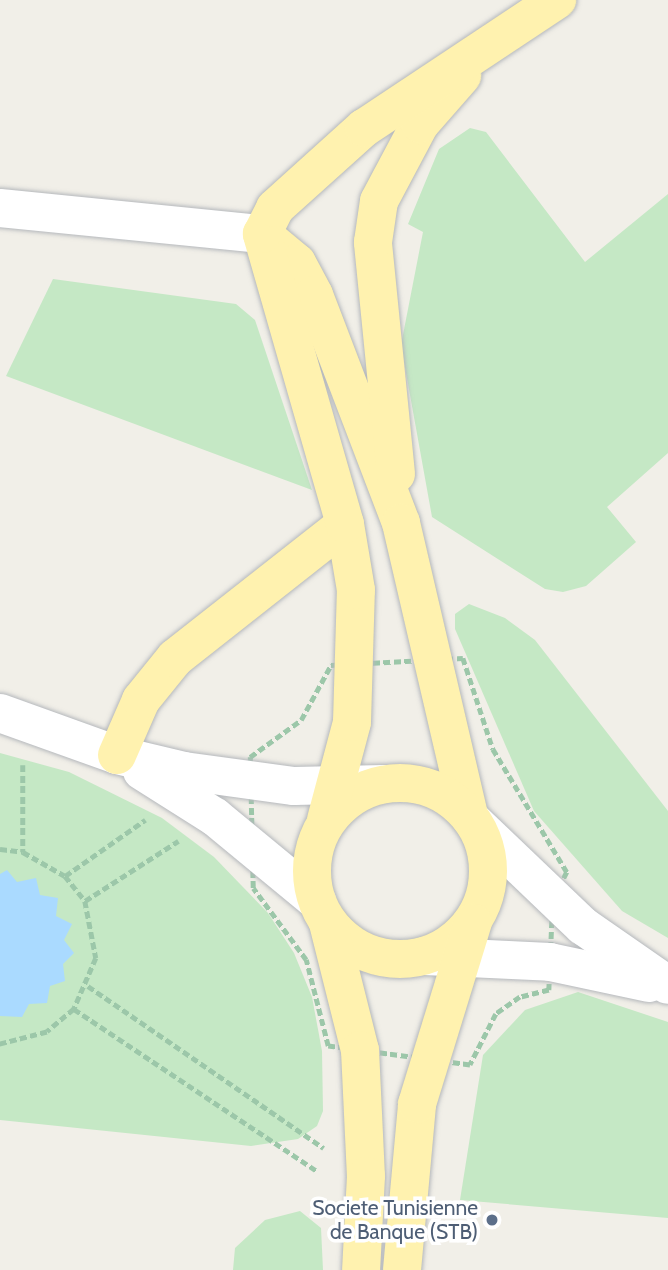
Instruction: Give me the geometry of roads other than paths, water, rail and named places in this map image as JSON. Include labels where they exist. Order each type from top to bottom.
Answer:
[{"type":"main road","points":[[361,1270],[366,1176],[360,1050],[322,912],[312,859],[332,804],[358,663],[345,524],[262,234],[275,208],[364,128],[480,56],[557,0]]},
{"type":"main road","points":[[402,1270],[417,1104],[427,1059],[453,944],[488,883],[431,660],[401,523],[373,242],[379,201],[420,124],[480,56]]},
{"type":"main road","points":[[262,234],[297,263],[314,295],[401,523]]},
{"type":"main road","points":[[117,755],[141,700],[175,658],[345,524]]},
{"type":"main road","points":[[332,804],[384,784],[430,788],[472,819]]},
{"type":"main road","points":[[322,912],[372,955],[453,944]]},
{"type":"street","points":[[0,208],[262,234]]},
{"type":"street","points":[[11,718],[117,755],[251,783],[332,804]]},
{"type":"street","points":[[117,755],[215,817],[253,847],[322,912]]},
{"type":"street","points":[[472,819],[553,900],[668,987]]},
{"type":"street","points":[[453,944],[668,987]]},
{"type":"water","points":[[7,870],[17,882],[36,878],[40,895],[58,898],[56,916],[72,924],[64,940],[74,953],[63,964],[65,981],[50,986],[47,1003],[29,1004],[22,1017],[0,1016],[0,874]]},
{"type":"place","name":"Societe Tunisienne de Banque (STB)","points":[[492,1220]]}]
